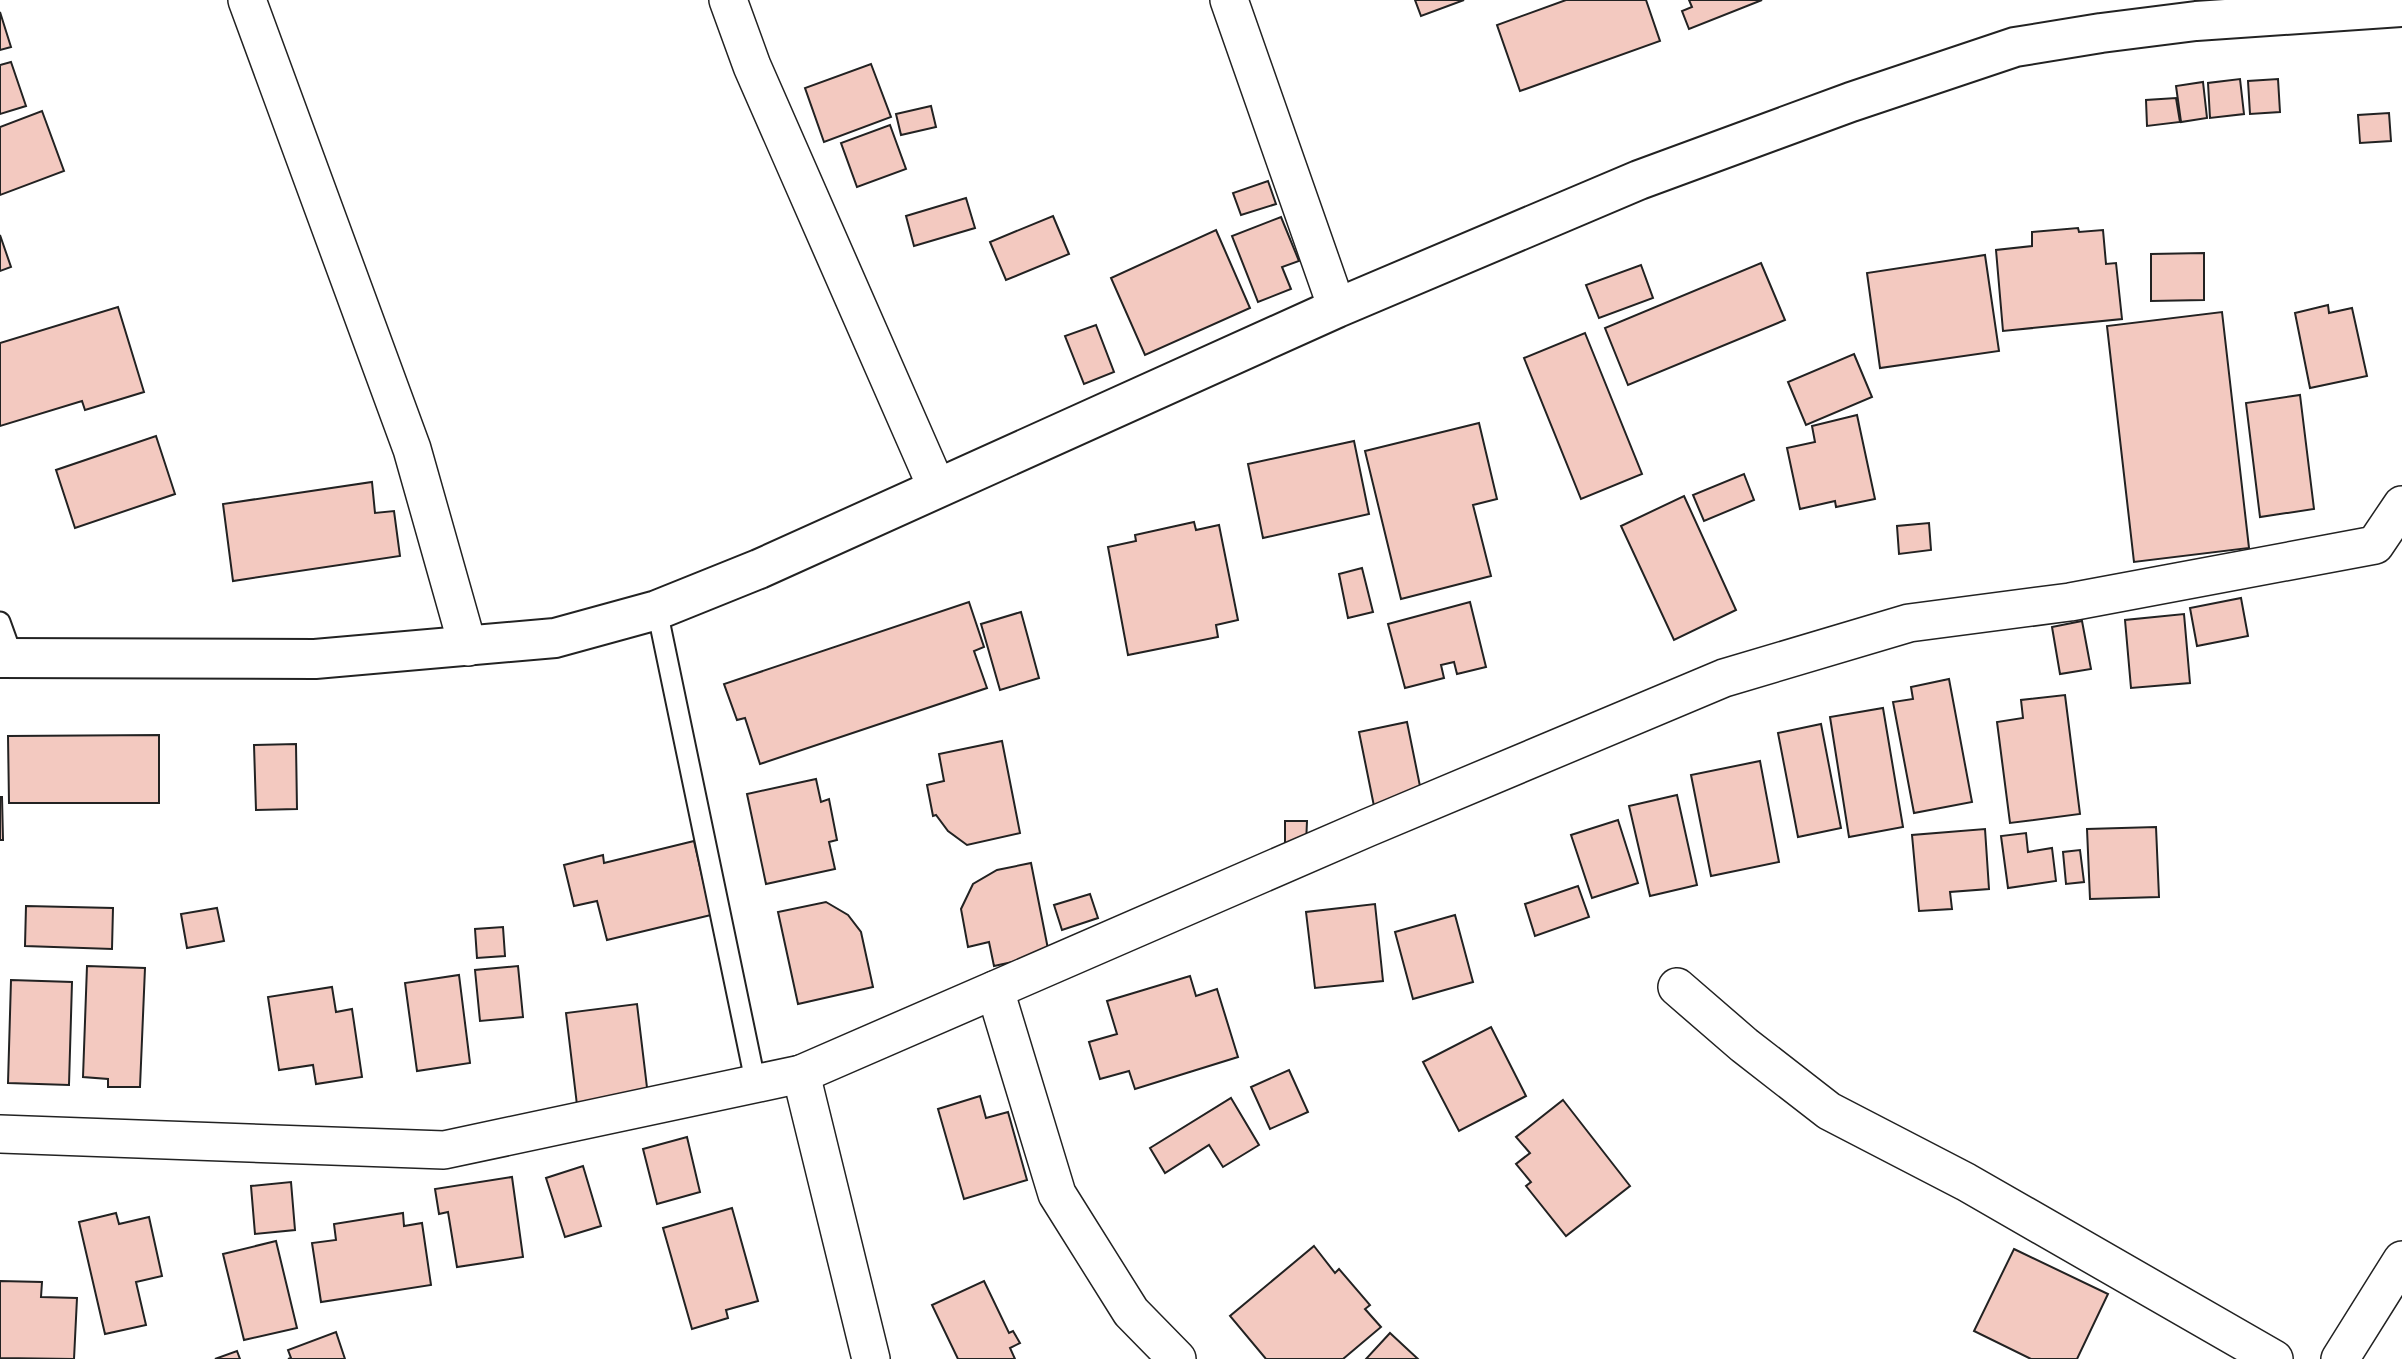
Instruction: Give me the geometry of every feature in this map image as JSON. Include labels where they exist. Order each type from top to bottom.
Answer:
[{"type":"street","points":[[247,0],[412,449],[468,647]]},
{"type":"street","points":[[728,0],[752,66],[937,488]]},
{"type":"street","points":[[1229,0],[1337,308]]},
{"type":"street","points":[[7,658],[315,659],[555,638],[657,610],[759,569],[1337,308],[1639,180],[1851,102],[2015,47],[2196,21],[2402,7]]},
{"type":"street","points":[[0,1134],[444,1150],[801,1074],[1367,828],[1724,678],[1909,622],[2070,602],[2375,545],[2402,505]]},
{"type":"street","points":[[1677,987],[1744,1045],[1829,1111],[1966,1182],[2274,1359]]},
{"type":"street","points":[[995,990],[1057,1194],[1131,1312],[1177,1359]]},
{"type":"street","points":[[801,1074],[871,1359]]},
{"type":"street","points":[[2340,1359],[2402,1260]]},
{"type":"lane","points":[[657,610],[756,1085]]},
{"type":"lane","points":[[0,622],[7,658]]},
{"type":"building","points":[[1415,0],[1464,0],[1421,16]]},
{"type":"building","points":[[1566,0],[1646,0],[1660,41],[1520,91],[1497,25]]},
{"type":"building","points":[[1689,0],[1762,0],[1689,29],[1682,11],[1692,7]]},
{"type":"building","points":[[0,12],[11,47],[0,50]]},
{"type":"building","points":[[11,62],[26,106],[0,114],[0,65]]},
{"type":"building","points":[[871,64],[891,117],[824,142],[805,88]]},
{"type":"building","points":[[2240,79],[2244,114],[2210,118],[2208,83]]},
{"type":"building","points":[[2278,79],[2280,112],[2250,114],[2248,81]]},
{"type":"building","points":[[2203,82],[2207,118],[2181,122],[2176,86]]},
{"type":"building","points":[[2176,98],[2180,122],[2147,126],[2146,100]]},
{"type":"building","points":[[931,106],[936,127],[901,135],[896,114]]},
{"type":"building","points":[[42,111],[64,171],[0,195],[0,127]]},
{"type":"building","points":[[2389,113],[2391,141],[2360,143],[2358,115]]},
{"type":"building","points":[[890,125],[906,169],[857,187],[841,143]]},
{"type":"building","points":[[1268,181],[1276,204],[1241,215],[1233,193]]},
{"type":"building","points":[[966,198],[975,228],[914,246],[906,216]]},
{"type":"building","points":[[1053,216],[1069,254],[1006,280],[990,242]]},
{"type":"building","points":[[1281,217],[1299,261],[1282,267],[1291,289],[1258,302],[1232,236]]},
{"type":"building","points":[[2078,228],[2079,232],[2103,230],[2106,264],[2116,263],[2122,319],[2003,331],[1996,250],[2032,246],[2032,232]]},
{"type":"building","points":[[1216,230],[1250,308],[1145,355],[1111,278]]},
{"type":"building","points":[[0,235],[11,267],[0,271]]},
{"type":"building","points":[[2204,253],[2204,300],[2151,301],[2151,254]]},
{"type":"building","points":[[1985,255],[1999,351],[1880,368],[1867,273]]},
{"type":"building","points":[[1761,263],[1785,320],[1628,385],[1605,328]]},
{"type":"building","points":[[1641,265],[1653,298],[1599,318],[1586,285]]},
{"type":"building","points":[[2328,305],[2329,313],[2352,308],[2367,376],[2310,388],[2295,313]]},
{"type":"building","points":[[118,307],[144,392],[85,410],[82,401],[0,426],[0,343]]},
{"type":"building","points":[[2222,312],[2249,548],[2134,562],[2107,326]]},
{"type":"building","points":[[1096,325],[1114,372],[1084,384],[1065,336]]},
{"type":"building","points":[[1585,333],[1642,474],[1581,499],[1524,358]]},
{"type":"building","points":[[1854,354],[1872,397],[1806,425],[1788,382]]},
{"type":"building","points":[[2300,395],[2314,509],[2260,517],[2246,403]]},
{"type":"building","points":[[1857,415],[1875,499],[1836,507],[1835,501],[1800,509],[1787,448],[1815,442],[1812,426]]},
{"type":"building","points":[[1479,423],[1497,499],[1473,505],[1491,576],[1401,599],[1365,451]]},
{"type":"building","points":[[156,436],[175,494],[75,528],[56,470]]},
{"type":"building","points":[[1354,441],[1369,514],[1263,538],[1248,464]]},
{"type":"building","points":[[1744,474],[1754,500],[1704,521],[1693,495]]},
{"type":"building","points":[[372,482],[375,513],[394,511],[400,556],[233,581],[223,504]]},
{"type":"building","points":[[1684,496],[1736,610],[1674,640],[1621,526]]},
{"type":"building","points":[[1194,522],[1196,530],[1219,525],[1238,620],[1216,625],[1218,637],[1128,655],[1108,547],[1136,541],[1135,535]]},
{"type":"building","points":[[1929,523],[1931,550],[1899,554],[1897,526]]},
{"type":"building","points":[[1362,568],[1373,612],[1348,618],[1339,574]]},
{"type":"building","points":[[2241,598],[2248,636],[2197,646],[2190,608]]},
{"type":"building","points":[[969,602],[984,647],[974,651],[987,688],[760,764],[745,718],[737,720],[724,684]]},
{"type":"building","points":[[1470,602],[1486,667],[1457,674],[1454,662],[1441,665],[1444,678],[1405,688],[1388,624]]},
{"type":"building","points":[[1021,612],[1039,678],[1000,690],[981,624]]},
{"type":"building","points":[[2184,614],[2190,683],[2131,688],[2125,620]]},
{"type":"building","points":[[2082,621],[2091,669],[2060,674],[2052,627]]},
{"type":"building","points":[[1949,679],[1972,802],[1914,813],[1893,702],[1913,699],[1911,687]]},
{"type":"building","points":[[2065,695],[2080,814],[2010,823],[1997,722],[2023,718],[2021,700]]},
{"type":"building","points":[[1883,708],[1903,827],[1849,837],[1830,717]]},
{"type":"building","points":[[1407,722],[1423,801],[1375,811],[1359,732]]},
{"type":"building","points":[[1821,724],[1841,828],[1798,837],[1778,733]]},
{"type":"building","points":[[159,735],[159,803],[9,803],[8,736]]},
{"type":"building","points":[[1002,741],[1020,833],[967,845],[948,831],[936,815],[933,816],[927,785],[944,781],[939,754]]},
{"type":"building","points":[[296,744],[297,809],[256,810],[254,745]]},
{"type":"building","points":[[1760,761],[1779,862],[1711,876],[1691,775]]},
{"type":"building","points":[[816,779],[821,802],[829,799],[837,840],[829,842],[835,869],[766,884],[747,794]]},
{"type":"building","points":[[1677,795],[1697,885],[1650,896],[1629,806]]},
{"type":"building","points":[[2,797],[3,840],[0,840]]},
{"type":"building","points":[[1618,820],[1638,883],[1592,898],[1571,835]]},
{"type":"building","points":[[1285,821],[1307,821],[1306,845],[1285,844]]},
{"type":"building","points":[[2156,827],[2159,897],[2090,899],[2087,829]]},
{"type":"building","points":[[1985,829],[1989,889],[1950,892],[1952,909],[1919,911],[1912,835]]},
{"type":"building","points":[[2026,833],[2028,852],[2052,848],[2056,881],[2008,888],[2001,836]]},
{"type":"building","points":[[694,841],[711,915],[607,940],[597,901],[574,906],[564,865],[603,855],[604,863]]},
{"type":"building","points":[[2080,850],[2084,882],[2066,884],[2063,852]]},
{"type":"building","points":[[1031,863],[1049,954],[994,966],[989,942],[968,947],[961,909],[973,884],[997,870]]},
{"type":"building","points":[[1578,886],[1589,917],[1535,936],[1525,904]]},
{"type":"building","points":[[1090,894],[1098,918],[1062,930],[1054,905]]},
{"type":"building","points":[[826,902],[848,915],[861,932],[873,987],[798,1004],[778,912]]},
{"type":"building","points":[[1375,904],[1383,981],[1315,988],[1306,912]]},
{"type":"building","points":[[26,906],[113,908],[112,949],[25,946]]},
{"type":"building","points":[[217,908],[224,941],[187,948],[181,914]]},
{"type":"building","points":[[1455,915],[1473,982],[1413,999],[1395,932]]},
{"type":"building","points":[[503,927],[505,956],[477,958],[475,929]]},
{"type":"building","points":[[87,966],[145,968],[140,1087],[108,1087],[108,1079],[83,1077]]},
{"type":"building","points":[[518,966],[523,1017],[480,1021],[475,970]]},
{"type":"building","points":[[459,975],[470,1063],[417,1071],[405,983]]},
{"type":"building","points":[[1190,976],[1196,996],[1217,989],[1238,1057],[1135,1089],[1129,1071],[1100,1079],[1089,1042],[1117,1034],[1107,1001]]},
{"type":"building","points":[[11,980],[72,982],[69,1085],[8,1083]]},
{"type":"building","points":[[332,987],[336,1012],[352,1009],[362,1077],[316,1084],[313,1065],[279,1070],[268,997]]},
{"type":"building","points":[[637,1004],[648,1096],[577,1105],[566,1013]]},
{"type":"building","points":[[1491,1027],[1526,1096],[1459,1131],[1423,1062]]},
{"type":"building","points":[[1289,1070],[1308,1112],[1270,1129],[1251,1087]]},
{"type":"building","points":[[980,1096],[986,1118],[1008,1112],[1027,1180],[964,1199],[938,1109]]},
{"type":"building","points":[[1231,1098],[1259,1145],[1223,1167],[1209,1145],[1165,1173],[1150,1148]]},
{"type":"building","points":[[1563,1100],[1630,1186],[1566,1236],[1526,1186],[1531,1182],[1516,1164],[1530,1153],[1516,1137]]},
{"type":"building","points":[[687,1137],[700,1192],[657,1204],[643,1149]]},
{"type":"building","points":[[583,1166],[601,1226],[565,1237],[546,1178]]},
{"type":"building","points":[[512,1177],[523,1257],[457,1267],[448,1212],[439,1214],[435,1189]]},
{"type":"building","points":[[291,1182],[295,1230],[255,1234],[251,1186]]},
{"type":"building","points":[[732,1208],[758,1301],[726,1310],[728,1318],[692,1329],[663,1228]]},
{"type":"building","points":[[116,1213],[119,1224],[149,1217],[162,1276],[136,1282],[146,1325],[105,1334],[79,1222]]},
{"type":"building","points":[[403,1213],[404,1226],[422,1223],[431,1285],[321,1302],[312,1243],[336,1240],[334,1224]]},
{"type":"building","points":[[276,1241],[297,1328],[244,1340],[223,1254]]},
{"type":"building","points":[[1314,1246],[1335,1273],[1339,1269],[1370,1305],[1365,1309],[1381,1327],[1343,1359],[1266,1359],[1230,1316]]},
{"type":"building","points":[[2014,1249],[2108,1294],[2077,1359],[2031,1359],[1974,1331]]},
{"type":"building","points":[[0,1281],[42,1282],[41,1297],[77,1298],[74,1359],[0,1358]]},
{"type":"building","points":[[984,1281],[1009,1333],[1013,1331],[1020,1343],[1010,1348],[1015,1359],[958,1359],[932,1305]]},
{"type":"building","points":[[336,1332],[345,1359],[288,1359],[291,1358],[288,1350]]},
{"type":"building","points":[[1390,1333],[1418,1359],[1366,1359]]},
{"type":"building","points":[[237,1351],[240,1359],[215,1359]]}]
